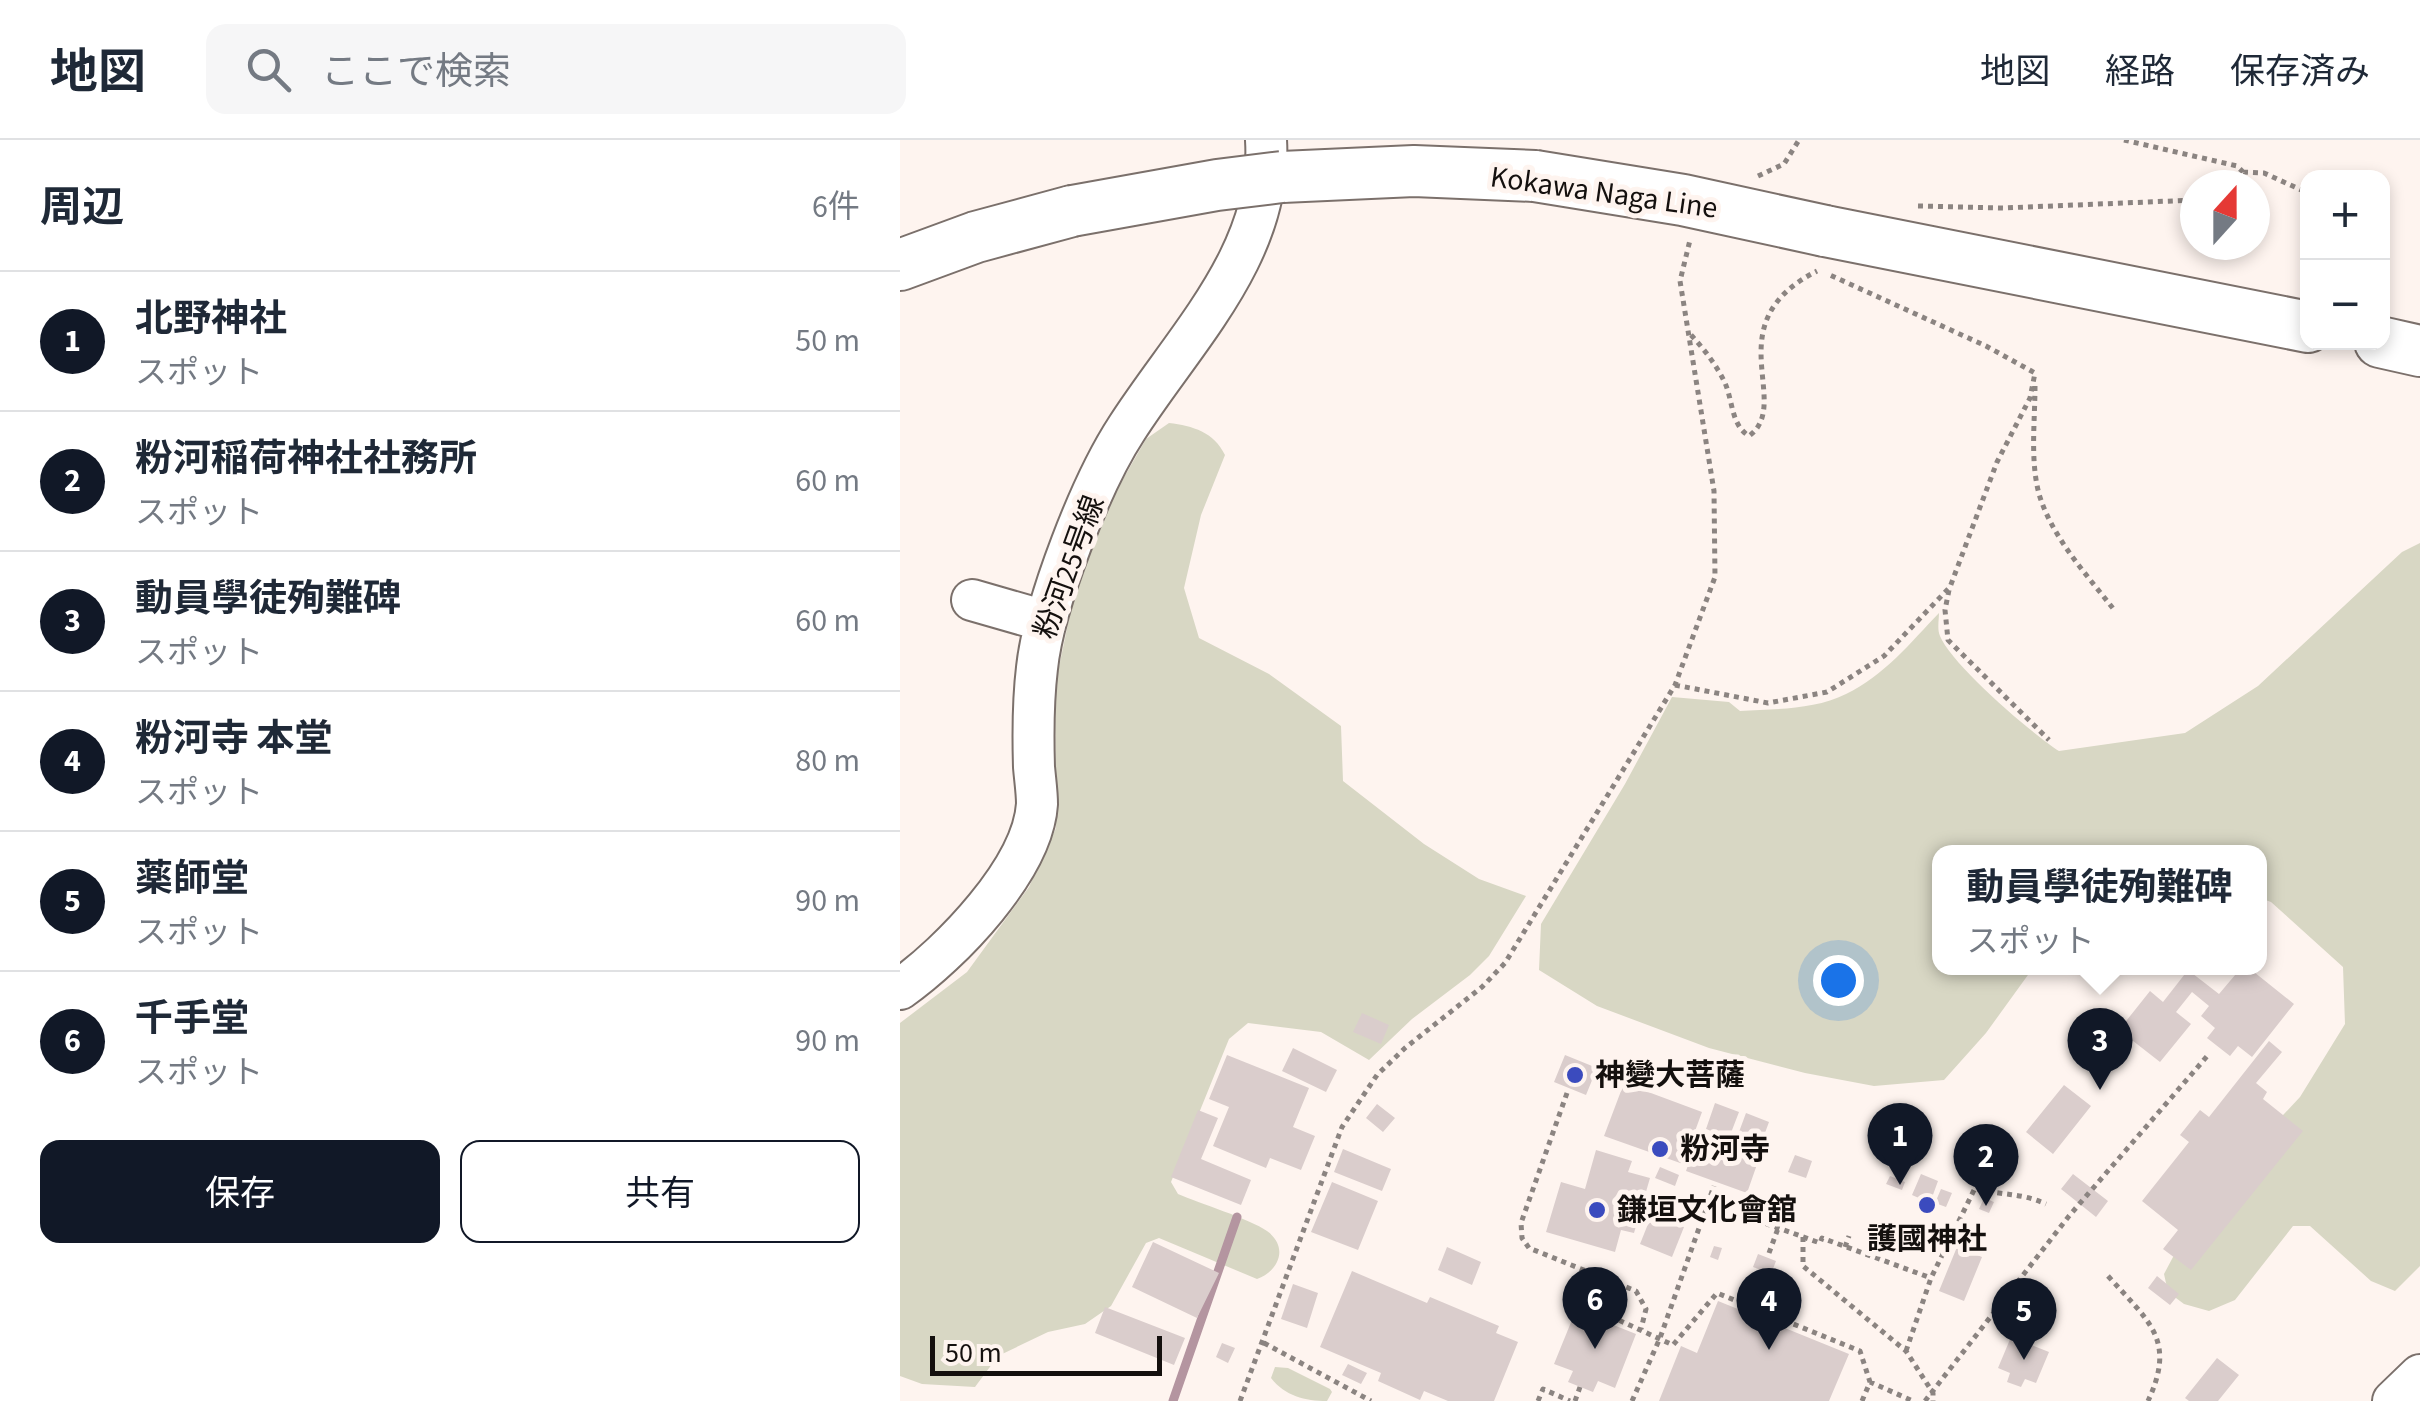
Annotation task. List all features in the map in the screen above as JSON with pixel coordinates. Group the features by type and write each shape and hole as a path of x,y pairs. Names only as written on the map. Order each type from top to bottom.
{"main road":[{"name":"Kokawa Naga Line","path":"900,265 976,237 1274,158 1414,171 1536,176 1683,200 1822,250 2300,326"},
{"path":"2390,344 2420,351"}],"street":[{"name":"粉河25号線","path":"900,989 924,972 984,910 1014,867 1034,823 1037,803 1033,720 1045,621 1086,510 1126,430 1228,280 1258,215 1267,157 1274,158"},
{"path":"972,600 1045,621"},
{"path":"2393,1401 2420,1375"}],"path":[{"path":"1750,179 1784,164 1799,140"},
{"path":"2124,140 2224,161 2239,170"},
{"path":"2270,176 2300,189"},
{"path":"1908,206 2003,208 2180,201"},
{"path":"1240,1401 1342,1128 1377,1075 1505,963 1675,686 1714,577 1714,492 1680,281 1691,237"},
{"path":"1688,332 1726,384 1734,414 1749,436 1762,421 1759,339 1767,316 1822,250 2036,373"},
{"path":"2036,373 2030,398 1997,462 1944,610 1948,640 2049,740"},
{"path":"2036,373 2034,468 2040,497 2060,538 2115,612"},
{"path":"1675,686 1768,702 1827,692 1884,656 1950,587"},
{"path":"1804,1237 1803,1266 1906,1351 1931,1399 2070,1216 2210,1054"},
{"path":"1567,1093 1521,1223 1522,1238 1530,1248 1636,1291 1646,1309 1641,1329"},
{"path":"1632,1401 1660,1338 1714,1186"},
{"path":"1906,1351 1932,1278 1974,1188 1992,1194 2018,1193 2046,1204"},
{"path":"1709,1202 1820,1243 1822,1238 1932,1278"},
{"path":"1769,1253 1784,1212"},
{"path":"1845,1246 1849,1236"},
{"path":"2108,1276 2151,1326 2160,1344 2160,1375 2148,1401"},
{"path":"1602,1312 1674,1345 1717,1293 1860,1350 1870,1382 1862,1401"},
{"path":"1263,1342 1371,1401"},
{"path":"1870,1382 1913,1401"},
{"path":"1538,1401 1544,1389 1572,1401 1580,1387"}],"green space":[{"path":"1169,423 1202,432 1225,455 1201,515 1184,588 1199,638 1269,674 1341,726 1343,781 1424,844 1479,879 1526,896 1489,956 1369,1060 1321,1032 1248,1023 1229,1039 1171,1182 1178,1194 1237,1216 1274,1237 1278,1258 1265,1275 1257,1279 1159,1238 1146,1243 1111,1306 1085,1324 1048,1332 998,1356 975,1387 922,1384 900,1376 900,1023 967,972 1029,887 1056,828 1055,686 1074,595 1107,507 1146,439"},
{"path":"2420,543 2420,1266 2395,1291 2371,1281 2310,1226 2293,1226 2235,1300 2209,1311 2184,1304 2168,1292 2164,1274 2181,1242 2236,1165 2300,1097 2345,1024 2343,967 2267,901 2267,845 1932,845 1932,975 2028,975 1986,1033 1944,1080 1874,1086 1709,1048 1597,1006 1539,970 1541,924 1672,697 1729,702 1740,711 1794,708 1834,699 1860,687 1885,668 1939,613 1940,636 1959,663 2012,715 2059,751 2185,733 2258,686 2402,552"},
{"path":"1275,1367 1288,1368 1332,1392 1327,1401 1296,1396 1271,1378"}],"building":[{"path":"2184,975 2194,975 2219,994 2235,975 2258,975 2294,1004 2252,1057 2238,1046 2230,1056 2207,1038 2215,1028 2201,1016 2209,1006 2192,992 2176,1012 2191,1024 2160,1062 2119,1030 2150,991 2163,1002"},
{"path":"1362,1013 1389,1025 1381,1044 1353,1032"},
{"path":"2269,1041 2282,1052 2256,1083 2267,1092 2263,1099 2303,1131 2191,1270 2163,1249 2178,1230 2142,1201 2189,1142 2180,1135 2200,1110 2209,1117"},
{"path":"1293,1048 1337,1070 1326,1092 1282,1071"},
{"path":"1227,1055 1309,1088 1293,1127 1315,1136 1301,1170 1270,1158 1266,1168 1213,1146 1229,1107 1209,1099"},
{"name":"神變大菩薩","path":"1565,1055 1597,1068 1586,1095 1554,1082"},
{"path":"1624,1083 1702,1112 1683,1164 1604,1136"},
{"path":"2064,1085 2091,1106 2053,1154 2026,1132"},
{"path":"1715,1103 1739,1112 1729,1138 1706,1129"},
{"path":"1377,1104 1395,1118 1383,1132 1366,1118"},
{"path":"1198,1110 1218,1118 1201,1159 1251,1180 1241,1205 1171,1177"},
{"path":"1746,1113 1769,1122 1759,1149 1736,1140"},
{"path":"1700,1131 1761,1153 1747,1193 1686,1171"},
{"path":"1343,1149 1391,1169 1382,1191 1334,1172"},
{"name":"鎌垣文化會舘","path":"1596,1150 1632,1161 1628,1172 1650,1178 1634,1233 1621,1230 1615,1252 1546,1232 1561,1182 1585,1189"},
{"path":"1795,1155 1812,1161 1806,1178 1788,1172"},
{"path":"1977,1166 1987,1170 1983,1181 1972,1177"},
{"path":"1660,1167 1679,1175 1675,1186 1655,1178"},
{"path":"1921,1174 1938,1181 1930,1203 1912,1195"},
{"path":"2073,1174 2108,1201 2096,1217 2061,1189"},
{"path":"1890,1176 1905,1182 1902,1190 1886,1184"},
{"path":"1332,1182 1378,1201 1358,1250 1311,1232"},
{"path":"1941,1189 1952,1193 1946,1207 1935,1203"},
{"path":"1984,1198 1994,1202 1989,1213 1979,1209"},
{"path":"1652,1214 1684,1227 1672,1257 1640,1244"},
{"path":"1153,1242 1219,1273 1197,1318 1132,1287"},
{"path":"1714,1246 1722,1248 1718,1260 1710,1257"},
{"path":"1447,1247 1481,1262 1472,1285 1438,1270"},
{"path":"1957,1247 1982,1257 1964,1301 1939,1291"},
{"path":"1758,1254 1776,1261 1771,1274 1753,1267"},
{"path":"1352,1271 1427,1303 1430,1297 1499,1326 1496,1333 1518,1342 1494,1401 1448,1401 1424,1391 1420,1400 1378,1381 1381,1373 1320,1347"},
{"path":"2157,1276 2179,1294 2170,1305 2148,1288"},
{"path":"1293,1284 1318,1293 1307,1328 1281,1319"},
{"path":"1592,1287 1609,1294 1601,1312 1584,1305"},
{"path":"1718,1301 1849,1354 1829,1401 1659,1401 1681,1346 1697,1353"},
{"path":"1105,1307 1185,1338 1174,1365 1095,1333"},
{"path":"1576,1310 1636,1334 1615,1388 1598,1381 1593,1392 1568,1382 1573,1371 1554,1364"},
{"path":"2011,1337 2049,1352 2036,1383 2025,1379 2021,1387 2007,1382 2010,1373 1998,1368"},
{"path":"1222,1343 1235,1348 1228,1363 1216,1357"},
{"path":"2217,1358 2239,1375 2218,1401 2189,1401 2185,1398"},
{"path":"1348,1364 1367,1373 1361,1384 1342,1375"}],"waterway":[{"path":"1173,1401 1237,1217"}],"place":[{"name":"神變大菩薩","path":"1575,1075"},
{"name":"動員學徒殉難碑","path":"2100,1090"},
{"name":"粉河寺","path":"1660,1149"},
{"name":"北野神社","path":"1900,1185"},
{"name":"護國神社","path":"1927,1205"},
{"name":"粉河稲荷神社社務所","path":"1986,1206"},
{"name":"鎌垣文化會舘","path":"1597,1210"},
{"name":"千手堂","path":"1595,1349"},
{"name":"粉河寺 本堂","path":"1769,1350"},
{"name":"薬師堂","path":"2024,1360"}]}
